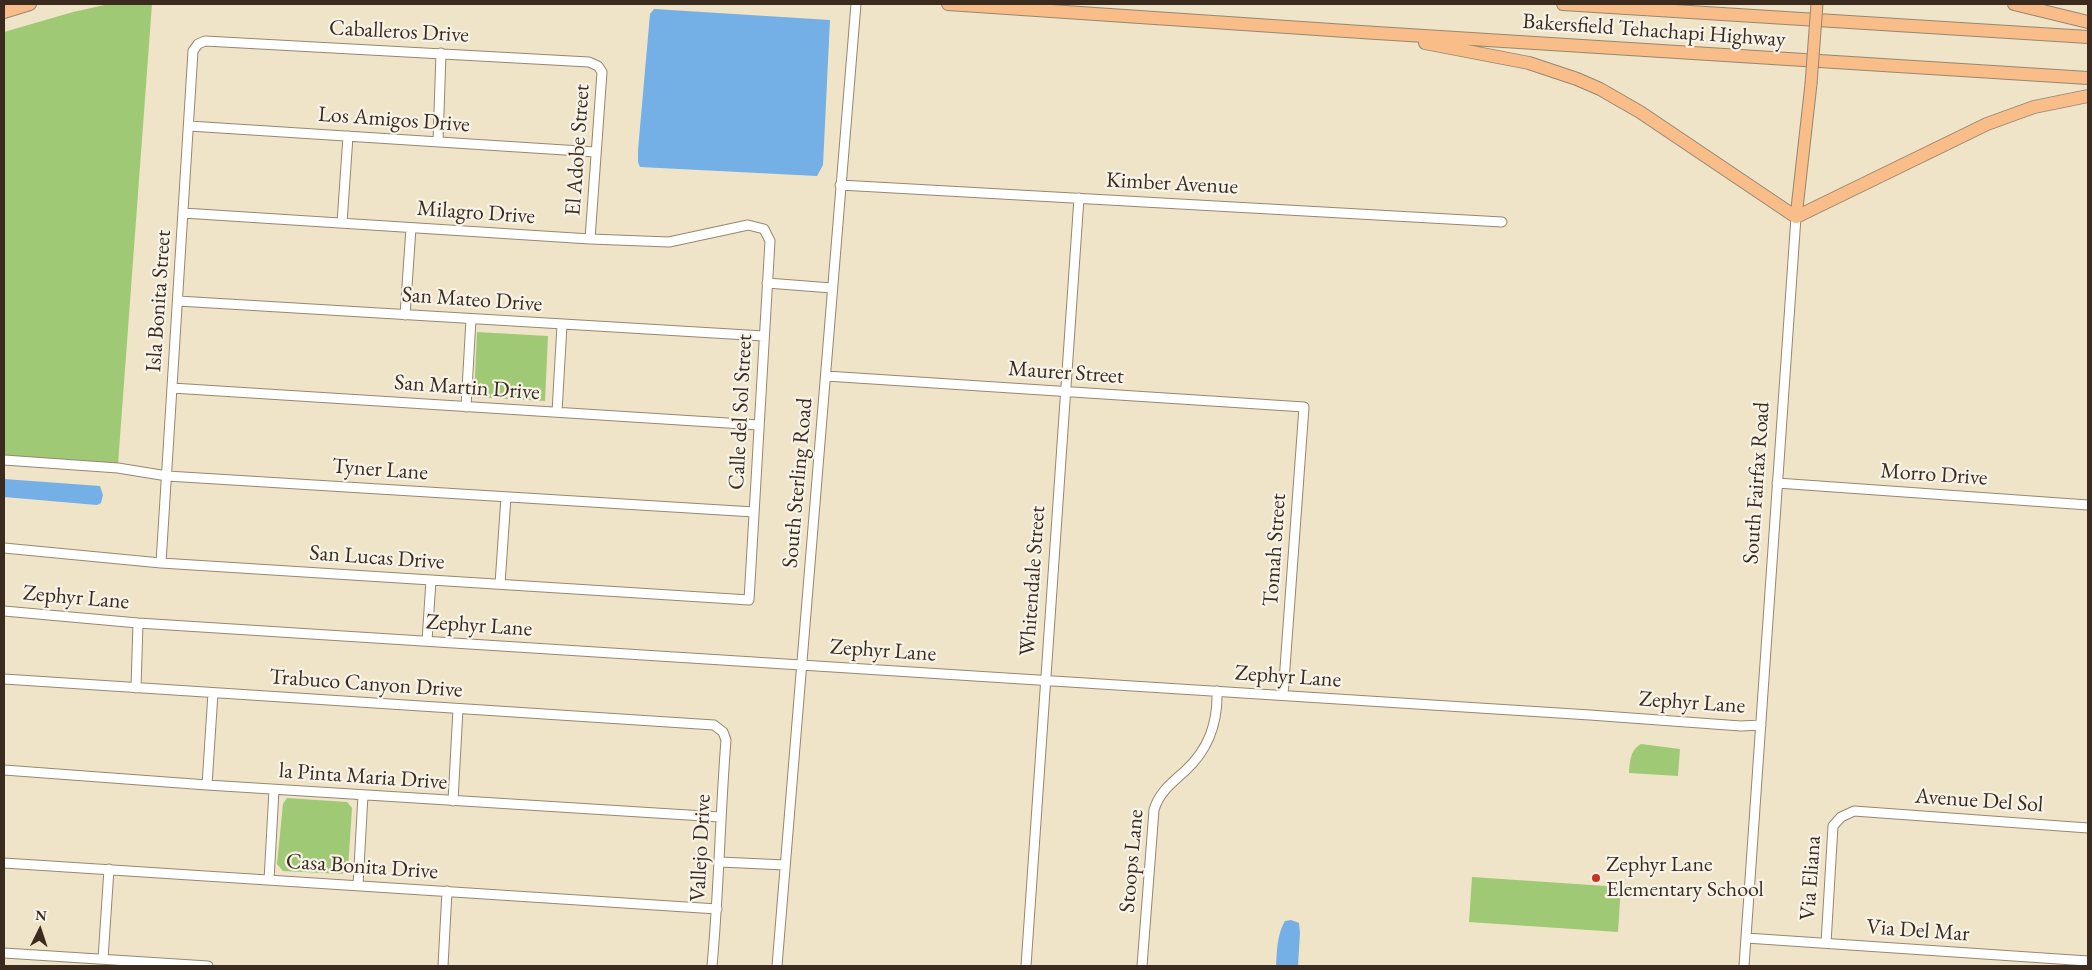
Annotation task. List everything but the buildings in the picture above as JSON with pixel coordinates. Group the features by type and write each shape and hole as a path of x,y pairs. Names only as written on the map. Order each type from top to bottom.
{"highway":[{"path":"4,12 30,4"},
{"name":"Bakersfield Tehachapi Highway","path":"948,4 2088,78"},
{"name":"Bakersfield Tehachapi Highway","path":"1564,4 2088,37"},
{"path":"2014,4 2088,22"},
{"path":"1361,32 1504,57 1577,78 1622,101 1796,217 1995,121 2034,107 2088,96"}],"main road":[{"name":"South Fairfax Road","path":"1796,217 1811,84 1817,4"}],"street":[{"name":"South Sterling Road","path":"777,966 856,4"},
{"name":"Caballeros Drive","path":"198,44 204,41 441,53 589,62 598,66"},
{"name":"Isla Bonita Street","path":"161,563 193,51 198,44"},
{"path":"438,142 441,53"},
{"name":"El Adobe Street","path":"590,239 602,72 598,66"},
{"name":"Los Amigos Drive","path":"189,126 596,152"},
{"path":"342,223 348,136"},
{"name":"Kimber Avenue","path":"840,185 1502,222"},
{"name":"Whitendale Street","path":"1026,966 1079,198"},
{"name":"Milagro Drive","path":"183,213 590,239 668,242 748,225 764,229"},
{"name":"South Fairfax Road","path":"1744,966 1796,217"},
{"path":"405,315 411,228"},
{"name":"Calle del Sol Street","path":"748,600 770,241 764,229"},
{"path":"767,283 832,288"},
{"name":"San Mateo Drive","path":"178,301 764,336"},
{"path":"466,407 471,319"},
{"path":"557,412 562,325"},
{"name":"Maurer Street","path":"826,376 1304,406"},
{"name":"San Martin Drive","path":"172,388 760,425"},
{"name":"Tomah Street","path":"1283,695 1304,406"},
{"name":"Tyner Lane","path":"4,460 118,468 167,476 754,512"},
{"name":"Morro Drive","path":"1777,484 2088,505"},
{"path":"500,584 506,497"},
{"name":"San Lucas Drive","path":"4,548 161,563 748,600"},
{"path":"427,641 431,580"},
{"name":"Zephyr Lane","path":"4,611 138,623 1761,726"},
{"path":"136,688 138,623"},
{"name":"Trabuco Canyon Drive","path":"4,679 714,725 723,732"},
{"name":"Stoops Lane","path":"1142,966 1154,810 1161,794 1194,763 1209,741 1216,716 1217,691"},
{"path":"208,786 213,693"},
{"path":"453,801 458,709"},
{"name":"Vallejo Drive","path":"712,966 720,862 720,817 726,740 723,732"},
{"name":"la Pinta Maria Drive","path":"4,770 208,786 720,817"},
{"path":"269,880 274,790"},
{"path":"358,886 363,795"},
{"name":"Via Eliana","path":"1826,943 1833,826 1841,817 1854,810 1868,812"},
{"name":"Avenue Del Sol","path":"1868,812 2088,828"},
{"path":"720,862 785,865"},
{"name":"Casa Bonita Drive","path":"4,863 717,909"},
{"path":"103,959 110,869"},
{"path":"443,966 447,891"},
{"name":"Via Del Mar","path":"1746,938 2088,961"},
{"path":"4,953 208,966"}],"green space":[{"path":"109,4 152,4 118,464 4,458 4,32 73,12"},
{"path":"477,332 548,336 545,401 474,397"},
{"path":"1641,744 1680,749 1678,776 1629,773 1633,753"},
{"path":"287,798 347,802 352,808 348,869 342,874 283,871 277,864 283,804"},
{"path":"1472,877 1621,887 1618,932 1469,922"}],"water":[{"path":"654,9 830,20 823,165 817,176 640,167 638,150 650,14"},
{"path":"4,479 100,486 103,495 101,503 97,505 4,497"},
{"path":"1291,920 1299,923 1298,966 1276,966 1280,931 1285,921"}],"place":[{"name":"Zephyr Lane Elementary School","path":"1596,878"}]}
